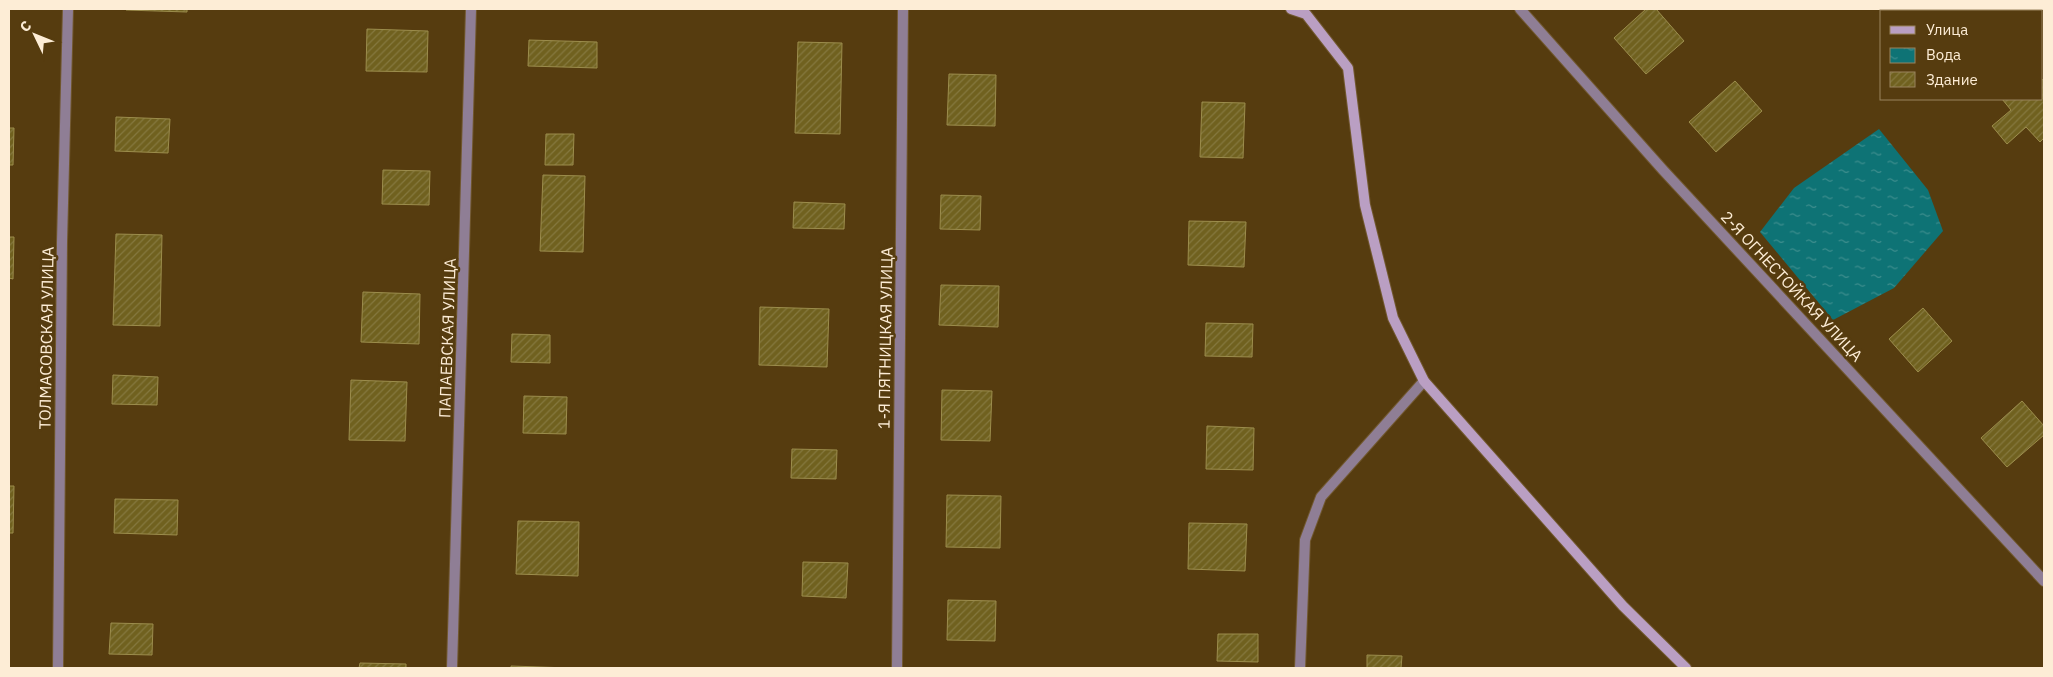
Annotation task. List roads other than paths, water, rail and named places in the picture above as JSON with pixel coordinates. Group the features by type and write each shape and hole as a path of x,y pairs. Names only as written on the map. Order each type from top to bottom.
{"main road":[{"path":"1291,9 1306,14 1348,68 1365,205 1393,318 1424,381 1623,606 1686,668"}],"street":[{"name":"ТОЛМАСОВСКАЯ УЛИЦА","path":"58,668 62,242 68,9"},
{"name":"ПАПАЕВСКАЯ УЛИЦА","path":"452,668 471,9"},
{"name":"1-Я ПЯТНИЦКАЯ УЛИЦА","path":"897,668 903,9"},
{"name":"2-Я ОГНЕСТОЙКАЯ УЛИЦА","path":"1520,9 1663,170 2044,581"},
{"path":"1300,668 1305,540 1321,497 1424,381"}],"water":[{"path":"1879,129 1928,190 1943,231 1894,288 1833,320 1760,232 1794,188"}]}
